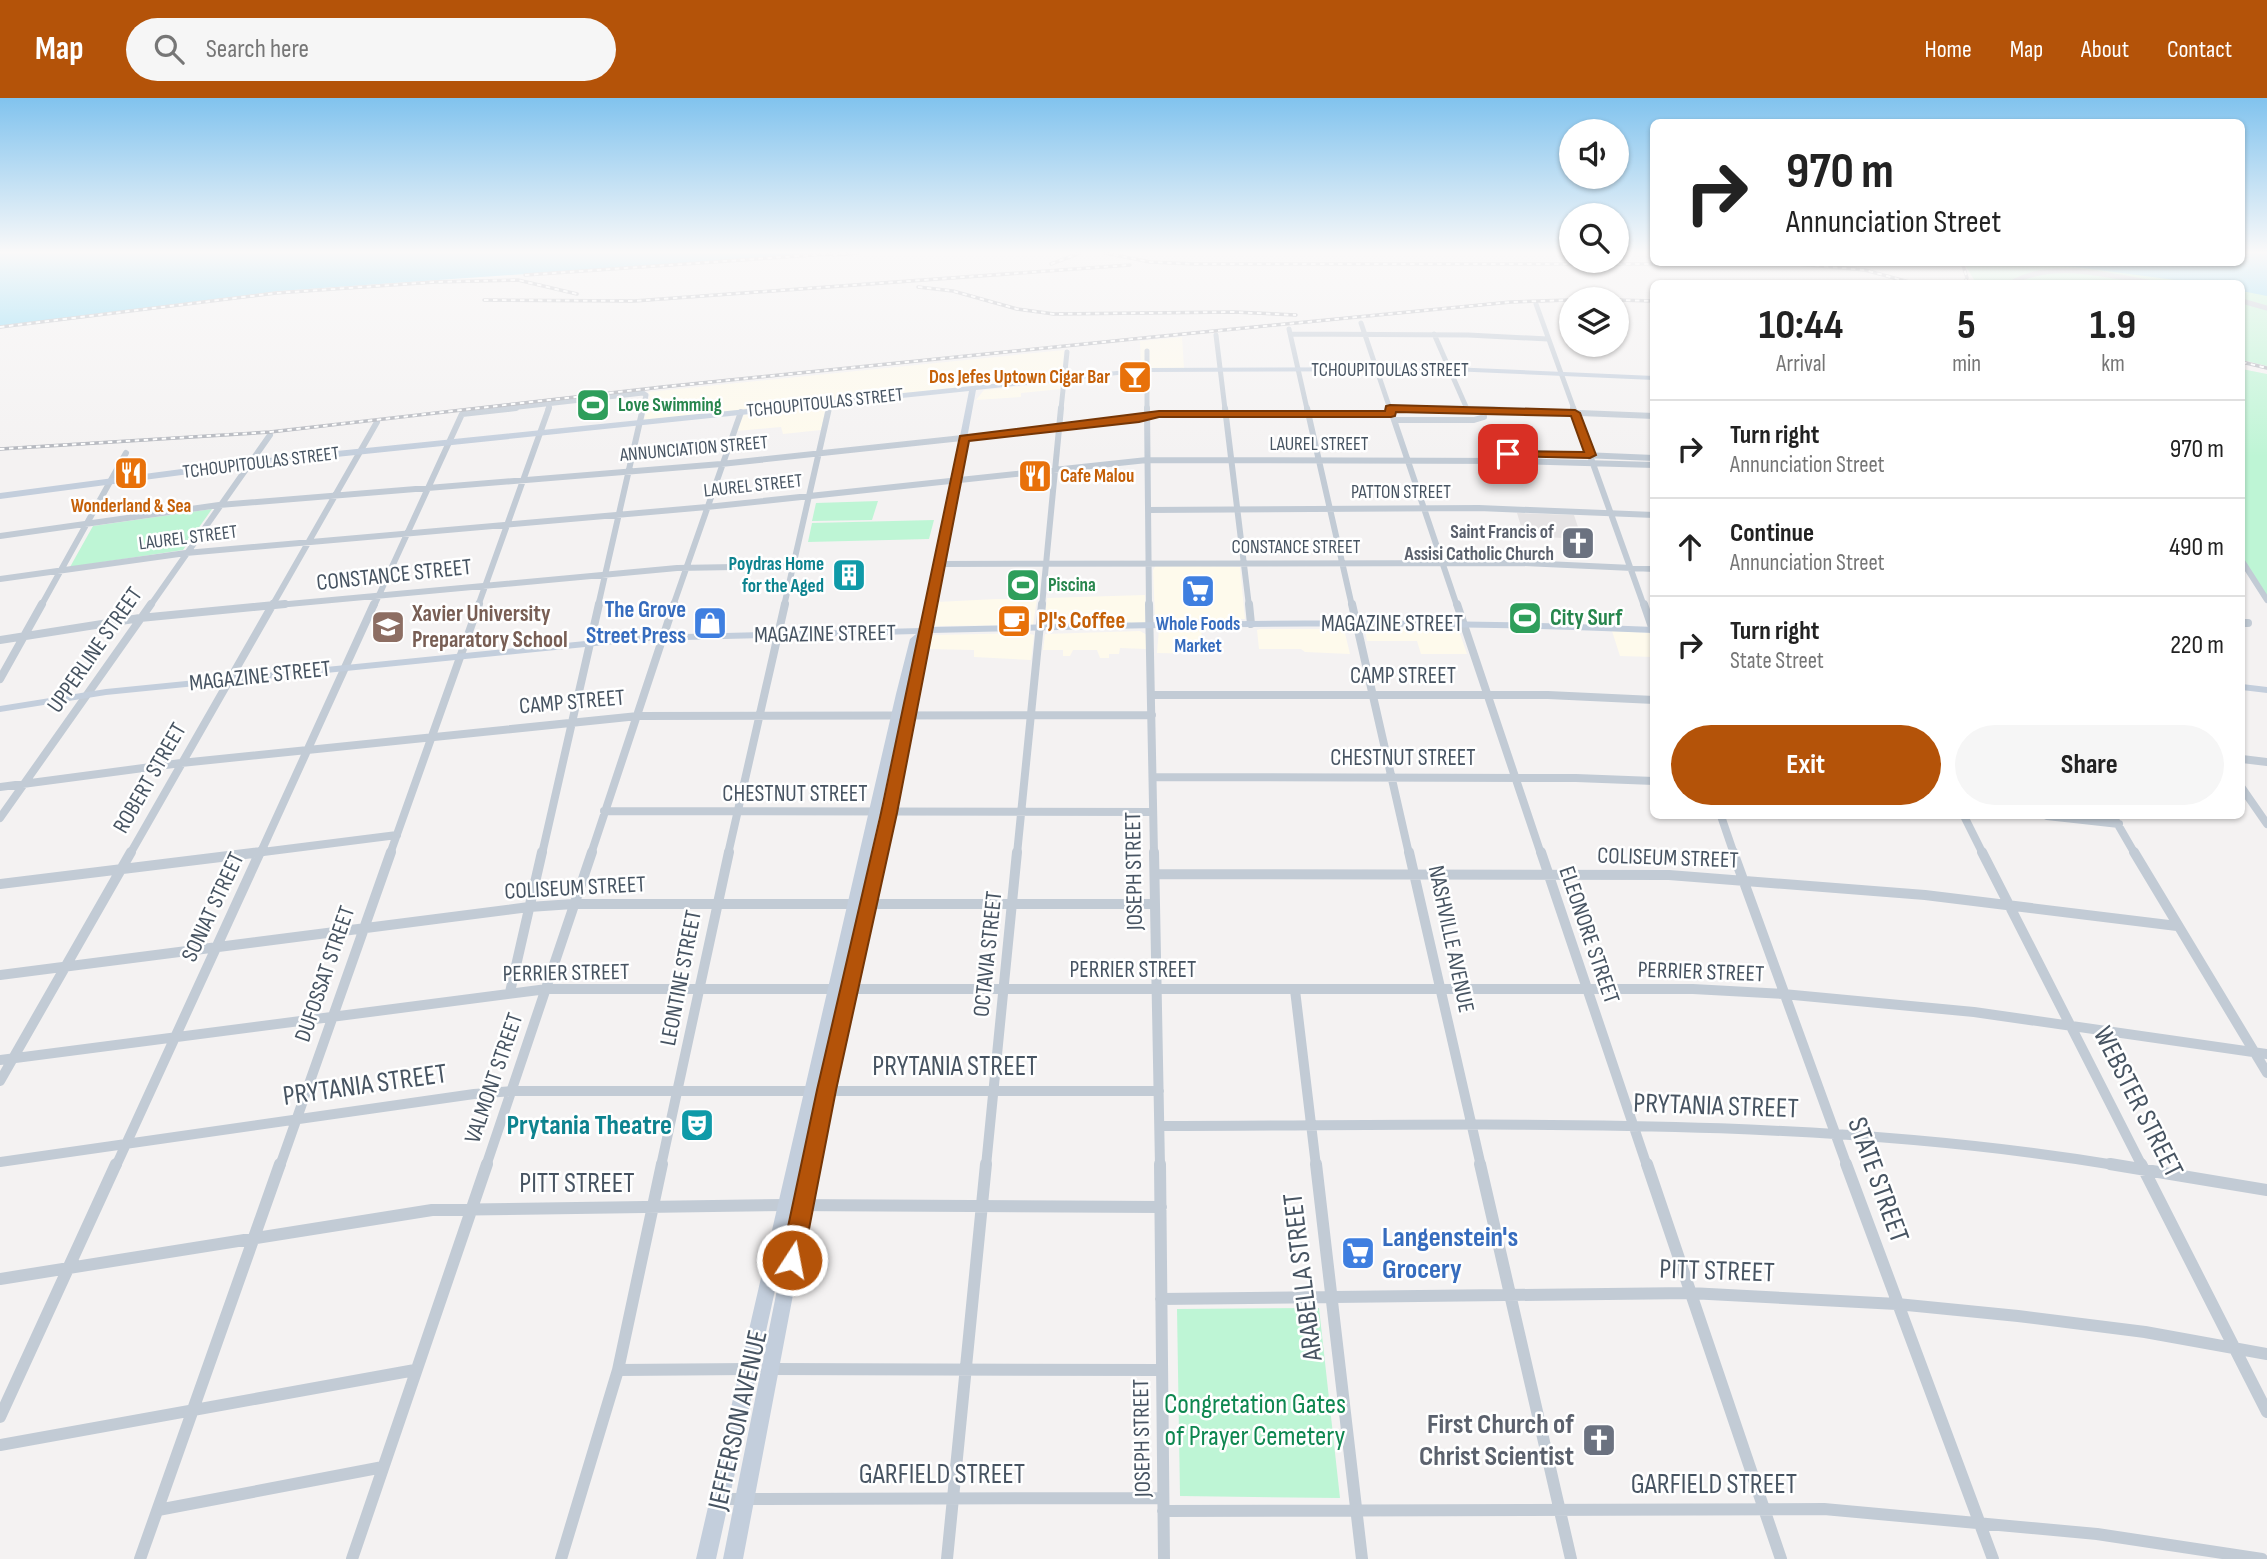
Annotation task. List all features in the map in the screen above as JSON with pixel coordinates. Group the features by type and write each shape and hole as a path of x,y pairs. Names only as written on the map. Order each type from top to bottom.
{"street":[{"path":"1542,321 1650,623"},
{"name":"ELEONORE STREET","path":"1361,323 1780,1559"},
{"name":"NASHVILLE AVENUE","path":"1365,335 1290,331 1571,1559"},
{"path":"1365,335 1434,334 1548,339"},
{"path":"1434,334 1467,409"},
{"path":"1216,335 1251,624"},
{"name":"JOSEPH STREET","path":"1147,351 1164,1559"},
{"name":"OCTAVIA STREET","path":"947,1559 1066,352"},
{"name":"TCHOUPITOULAS STREET","path":"0,496 250,463 1146,370 1451,369 1650,378"},
{"name":"JEFFERSON AVENUE","path":"706,1559 786,1205 819,1090 903,717 926,631 973,388"},
{"path":"510,992 645,394 550,404"},
{"name":"LEONTINE STREET","path":"561,1559 618,1370 717,904 830,403"},
{"name":"SONIAT STREET","path":"0,1417 462,414 550,404"},
{"name":"DUFOSSAT STREET","path":"140,1559 550,404"},
{"name":"ANNUNCIATION STREET","path":"1392,414 1474,420 1484,417 1483,409"},
{"name":"ANNUNCIATION STREET","path":"0,536 219,505 722,464 1159,414 1392,414 1483,409 1650,416"},
{"name":"VALMONT STREET","path":"352,1559 547,989 662,637 741,412"},
{"name":"ROBERT STREET","path":"0,1081 377,422"},
{"name":"UPPERLINE STREET","path":"0,818 270,435"},
{"name":"LAUREL STREET","path":"1511,461 1508,454 1512,452 1650,458"},
{"path":"0,679 126,453"},
{"name":"LAUREL STREET","path":"0,579 186,553 707,507 1147,460 1511,461 1650,466"},
{"name":"PATTON STREET","path":"1148,510 1424,508 1650,515"},
{"name":"CONSTANCE STREET","path":"939,564 1522,563 1650,569"},
{"name":"CONSTANCE STREET","path":"0,640 140,618 485,585 687,567 793,566"},
{"path":"2245,566 2267,600"},
{"name":"MAGAZINE STREET","path":"0,709 88,695 662,637 1251,624 1463,624 1650,631"},
{"path":"2245,687 2267,690"},
{"name":"CAMP STREET","path":"1152,695 1486,695 1650,700"},
{"name":"CAMP STREET","path":"0,787 181,763 638,716 1152,715"},
{"path":"2245,759 2267,762"},
{"name":"CHESTNUT STREET","path":"1153,777 1516,777 1650,781"},
{"path":"2245,792 2267,824"},
{"name":"CHESTNUT STREET","path":"604,811 1153,812"},
{"name":"STATE STREET","path":"1722,819 1783,994 1993,1559"},
{"name":"WEBSTER STREET","path":"1966,819 2267,1412"},
{"path":"2116,820 2267,1073"},
{"path":"0,884 397,835"},
{"name":"COLISEUM STREET","path":"1155,874 1669,875 1925,895 2177,926"},
{"name":"COLISEUM STREET","path":"0,975 530,906 1155,904"},
{"name":"PERRIER STREET","path":"0,1060 547,989 841,991 1587,988 1783,994 2071,1024 2267,1054"},
{"name":"ARABELLA STREET","path":"1294,990 1362,1559"},
{"name":"JEFFERSON AVENUE","path":"733,1559 802,1205 819,1090"},
{"name":"PRYTANIA STREET","path":"0,1162 512,1091 1159,1091"},
{"name":"PRYTANIA STREET","path":"1160,1126 1706,1126 2043,1153 2267,1190"},
{"name":"PITT STREET","path":"0,1279 432,1210 786,1205 1161,1207"},
{"name":"PITT STREET","path":"1161,1299 1689,1293 1897,1304 2145,1332 2267,1354"},
{"path":"0,1445 415,1370"},
{"path":"618,1370 1162,1370"},
{"path":"158,1510 383,1467"},
{"name":"GARFIELD STREET","path":"720,1499 1163,1504 1356,1512 1764,1507 1824,1509 2096,1534 2262,1559"}],"shaded area":[{"path":"1182,337 1184,368 1141,369 1140,341"},
{"path":"1064,350 1062,377 644,420 650,395 648,392"},
{"path":"1061,382 1061,389 1021,393 1021,397 976,400 984,390"},
{"path":"826,406 821,430 783,434 781,427 736,431 744,415"},
{"path":"1517,513 1574,515 1582,539 1524,536"},
{"name":"Whole Foods Market","path":"1156,565 1240,567 1245,619 1155,619 1153,570"},
{"path":"1145,595 1145,623 1044,623 1047,598"},
{"path":"1037,599 1033,625 935,626 937,602"},
{"path":"1458,628 1467,654 1421,654 1417,641 1367,641 1365,630"},
{"path":"1159,629 1201,629 1203,654 1157,653"},
{"path":"1344,629 1350,654 1305,652 1301,649 1259,649 1257,630"},
{"path":"1140,631 1147,635 1146,649 1120,648 1119,654 1109,654 1109,658 1100,658 1097,650 1073,650 1070,656 1063,656 1063,650 1043,650 1045,634"},
{"path":"1612,631 1650,633 1650,657 1620,656"},
{"path":"933,635 1034,635 1031,660 974,657 974,650 927,649"}],"green space":[{"path":"2245,321 2267,321 2267,366 2245,361"},
{"path":"2245,370 2267,374 2267,601 2245,565"},
{"path":"878,501 872,520 812,521 816,503"},
{"path":"212,509 183,550 70,567 93,526"},
{"path":"934,520 929,539 808,542 812,523"},
{"name":"Congretation Gates of Prayer Cemetery","path":"1319,1308 1340,1498 1180,1496 1177,1309"}],"water":[{"path":"0,321 38,321 0,326"}],"railway":[{"path":"0,327 47,321"},
{"path":"0,449 270,432 662,387 1315,321"},
{"path":"2245,363 2267,368"}],"place":[{"name":"Dos Jefes Uptown Cigar Bar","path":"1135,377"},
{"name":"Love Swimming","path":"593,405"},
{"name":"Wonderland & Sea","path":"131,473"},
{"name":"Cafe Malou","path":"1035,476"},
{"name":"Saint Francis of Assisi Catholic Church","path":"1578,543"},
{"name":"Poydras Home for the Aged","path":"849,575"},
{"name":"Piscina","path":"1023,585"},
{"name":"Whole Foods Market","path":"1198,591"},
{"name":"City Surf","path":"1525,618"},
{"name":"PJ's Coffee","path":"1014,621"},
{"name":"The Grove Street Press","path":"710,623"},
{"name":"Xavier University Preparatory School","path":"388,627"},
{"name":"Prytania Theatre","path":"697,1125"},
{"name":"Langenstein's Grocery","path":"1358,1253"},
{"name":"First Church of Christ Scientist","path":"1599,1440"}],"route":[{"path":"792,1260 826,1090 889,813 964,438 1139,419 1159,414 1391,414 1390,408 1467,409 1575,413 1590,455 1508,454"}]}
